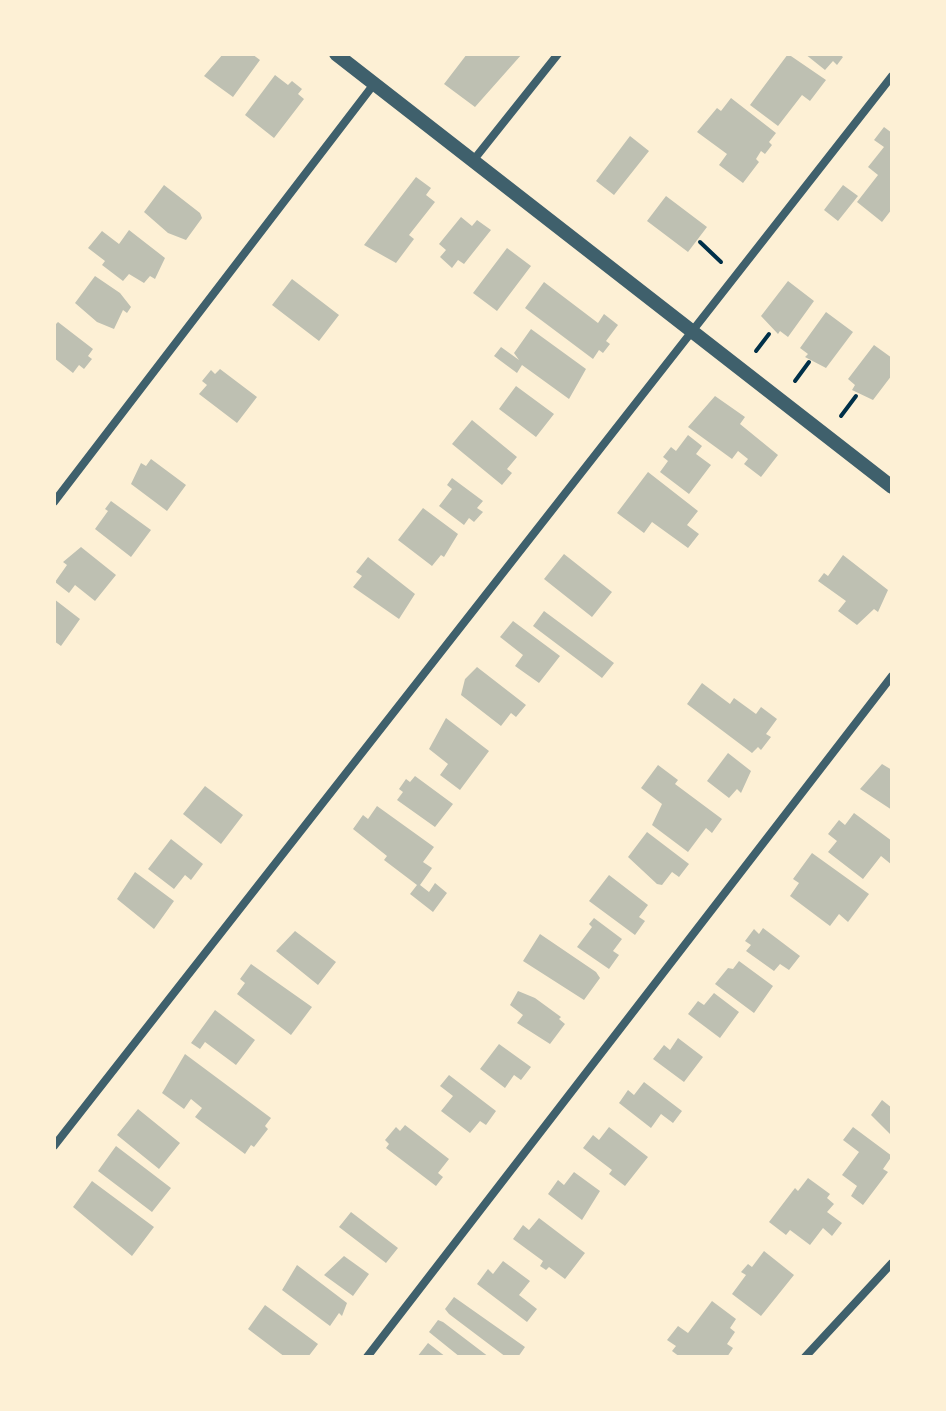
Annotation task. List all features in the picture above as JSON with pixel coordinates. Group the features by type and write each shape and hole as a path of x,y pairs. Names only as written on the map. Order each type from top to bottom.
{"street":[{"path":"336,54 892,487"},
{"path":"472,162 558,54"},
{"path":"54,1146 892,76"},
{"path":"54,502 374,84"},
{"path":"367,1357 892,676"},
{"path":"805,1357 892,1263"}],"path":[{"path":"700,242 721,262"},
{"path":"756,351 769,334"},
{"path":"795,381 809,362"},
{"path":"841,416 856,396"}],"building":[{"path":"223,54 252,54 260,60 233,97 204,76"},
{"path":"467,54 522,54 475,107 444,84"},
{"path":"788,54 826,80 810,101 802,95 778,126 750,105"},
{"path":"805,54 839,54 843,57 837,65 833,61 825,70"},
{"path":"275,75 288,85 292,81 302,89 298,94 304,99 274,138 245,115"},
{"path":"731,98 776,133 769,142 772,145 765,154 761,151 756,159 759,162 743,183 719,165 727,154 697,132 717,108 721,111"},
{"path":"884,127 892,133 892,209 882,222 857,202 878,175 868,167 884,147 874,140"},
{"path":"630,136 649,151 614,195 596,181"},
{"path":"416,177 431,188 426,195 435,202 409,235 414,239 396,263 364,245"},
{"path":"164,185 200,213 202,218 186,240 168,233 144,212"},
{"path":"843,185 858,196 838,221 824,210"},
{"path":"666,196 707,227 688,252 647,221"},
{"path":"461,217 472,226 477,220 491,230 464,264 458,260 452,268 440,257 446,250 439,244"},
{"path":"129,230 165,258 155,279 150,276 144,283 129,274 123,281 102,265 105,261 88,248 102,231 119,244"},
{"path":"507,248 531,266 497,311 473,293"},
{"path":"95,276 120,293 131,307 127,313 123,310 114,329 97,322 75,303"},
{"path":"292,279 339,315 319,341 272,305"},
{"path":"788,281 814,301 788,337 780,331 778,334 761,316"},
{"path":"544,282 598,323 604,314 618,325 606,341 610,344 603,353 599,350 593,359 525,308"},
{"path":"826,312 853,332 826,368 805,357 808,354 800,348"},
{"path":"58,322 93,349 88,356 92,359 84,369 79,365 73,373 54,358 54,326"},
{"path":"531,329 586,369 569,399 522,365 517,373 494,356 501,347 519,360 514,353"},
{"path":"874,345 892,358 892,375 873,400 852,390 855,385 848,379"},
{"path":"220,369 257,397 237,423 199,394 207,385 202,381 211,370 215,374"},
{"path":"516,386 554,414 536,437 499,409"},
{"path":"715,396 745,417 740,424 778,455 761,477 744,464 748,459 738,451 732,459 688,427"},
{"path":"472,420 517,457 507,469 512,473 502,485 452,444"},
{"path":"688,435 702,446 696,454 711,465 689,494 660,472 668,461 663,457 671,447 676,451"},
{"path":"151,459 186,485 167,511 131,484 141,463 146,466"},
{"path":"648,472 698,511 687,525 699,534 688,548 652,522 644,533 617,513"},
{"path":"452,478 483,501 477,508 483,512 474,522 469,518 464,525 439,506 452,489 447,485"},
{"path":"111,501 151,530 131,557 95,529"},
{"path":"423,508 458,534 444,557 441,555 432,566 398,540"},
{"path":"81,547 116,575 95,601 75,585 69,593 55,582 67,565 63,562"},
{"path":"564,554 612,592 592,617 544,579"},
{"path":"843,555 888,590 878,612 874,609 857,625 838,611 846,601 818,581 824,573 828,576"},
{"path":"368,557 415,594 399,619 353,587 362,576 356,572"},
{"path":"54,599 80,619 61,646 54,641"},
{"path":"544,611 614,663 602,678 533,626"},
{"path":"513,621 560,656 539,683 515,666 523,655 500,637"},
{"path":"477,667 526,705 516,717 511,713 501,726 461,695 465,679"},
{"path":"702,683 730,704 734,698 756,714 761,707 777,719 766,734 771,737 761,750 758,747 752,753 687,704"},
{"path":"446,718 489,751 460,790 440,775 448,764 429,749"},
{"path":"728,753 751,771 741,793 737,789 729,798 707,781"},
{"path":"882,764 892,770 892,810 860,789"},
{"path":"658,765 678,780 675,784 722,819 712,833 706,828 688,852 652,825 662,804 641,788"},
{"path":"415,776 453,804 435,827 397,800 403,792 399,789 406,779 410,782"},
{"path":"205,786 243,815 221,844 183,814"},
{"path":"377,806 434,847 423,862 432,868 420,885 429,892 435,883 447,893 433,912 410,894 417,885 384,860 387,856 353,829 363,815 368,819"},
{"path":"854,813 892,841 892,865 881,856 863,879 828,852 837,841 828,834 839,820 845,825"},
{"path":"647,832 689,864 679,877 672,872 662,885 657,884 628,857"},
{"path":"171,839 203,864 191,880 185,875 174,889 148,869"},
{"path":"812,853 869,894 848,922 839,914 830,926 790,896 799,883 793,879"},
{"path":"135,872 174,901 154,929 117,899"},
{"path":"609,875 648,905 639,917 645,921 635,935 589,901"},
{"path":"594,918 622,939 613,951 619,955 609,969 577,947 592,927 589,924"},
{"path":"763,928 800,956 789,970 780,964 774,971 746,951 751,945 745,941 754,929 759,934"},
{"path":"295,931 336,962 318,985 276,951"},
{"path":"540,934 596,972 600,978 584,1000 523,961"},
{"path":"739,961 773,986 754,1013 715,984 728,968 733,969"},
{"path":"251,964 312,1007 291,1035 237,994 245,983 240,979"},
{"path":"518,991 535,998 561,1017 559,1019 565,1024 550,1044 517,1023 523,1015 510,1005"},
{"path":"714,993 739,1012 720,1038 688,1014 698,1001 704,1005"},
{"path":"215,1010 255,1040 236,1065 205,1042 200,1049 191,1043"},
{"path":"678,1038 703,1057 684,1082 653,1059 664,1045 670,1050"},
{"path":"499,1044 531,1067 521,1080 514,1075 505,1088 480,1069"},
{"path":"185,1054 271,1118 265,1126 268,1129 245,1154 195,1117 202,1108 191,1099 184,1109 162,1093"},
{"path":"449,1075 496,1111 486,1125 480,1121 470,1133 441,1111 453,1096 440,1086"},
{"path":"644,1082 682,1111 673,1123 661,1114 651,1128 619,1103 628,1090 634,1095"},
{"path":"882,1100 892,1108 892,1136 871,1115"},
{"path":"138,1109 180,1143 159,1169 117,1135"},
{"path":"405,1125 449,1159 438,1173 443,1177 436,1186 386,1148 389,1144 385,1140 396,1127 400,1131"},
{"path":"609,1127 648,1157 625,1186 609,1174 612,1170 583,1148 593,1135 599,1140"},
{"path":"853,1127 892,1156 883,1169 888,1172 863,1205 851,1196 857,1186 842,1175 859,1152 843,1140"},
{"path":"116,1146 171,1188 152,1212 98,1171"},
{"path":"574,1172 600,1191 582,1220 548,1194 558,1180 564,1185"},
{"path":"808,1178 830,1194 827,1198 834,1204 827,1212 842,1223 832,1236 823,1228 810,1245 790,1230 786,1235 769,1222 795,1188 798,1191"},
{"path":"92,1181 154,1227 132,1256 73,1207"},
{"path":"351,1212 398,1248 386,1263 339,1227"},
{"path":"539,1218 585,1253 565,1279 549,1267 546,1270 540,1266 543,1261 513,1239 523,1225 529,1230"},
{"path":"764,1251 794,1275 761,1316 732,1294 746,1275 741,1272 748,1264 752,1267"},
{"path":"344,1256 369,1274 353,1296 324,1275"},
{"path":"503,1261 530,1281 519,1295 537,1309 527,1322 477,1284 488,1269 493,1274"},
{"path":"297,1265 347,1303 342,1316 339,1313 330,1326 282,1290"},
{"path":"454,1297 525,1347 518,1357 506,1357 449,1314 445,1309"},
{"path":"712,1301 736,1319 730,1328 735,1332 727,1344 733,1348 727,1357 680,1357 672,1351 676,1346 667,1340 678,1326 688,1333"},
{"path":"265,1305 318,1344 308,1357 285,1357 248,1329"},
{"path":"438,1320 489,1357 460,1357 429,1332"},
{"path":"428,1343 446,1357 417,1357"}]}
